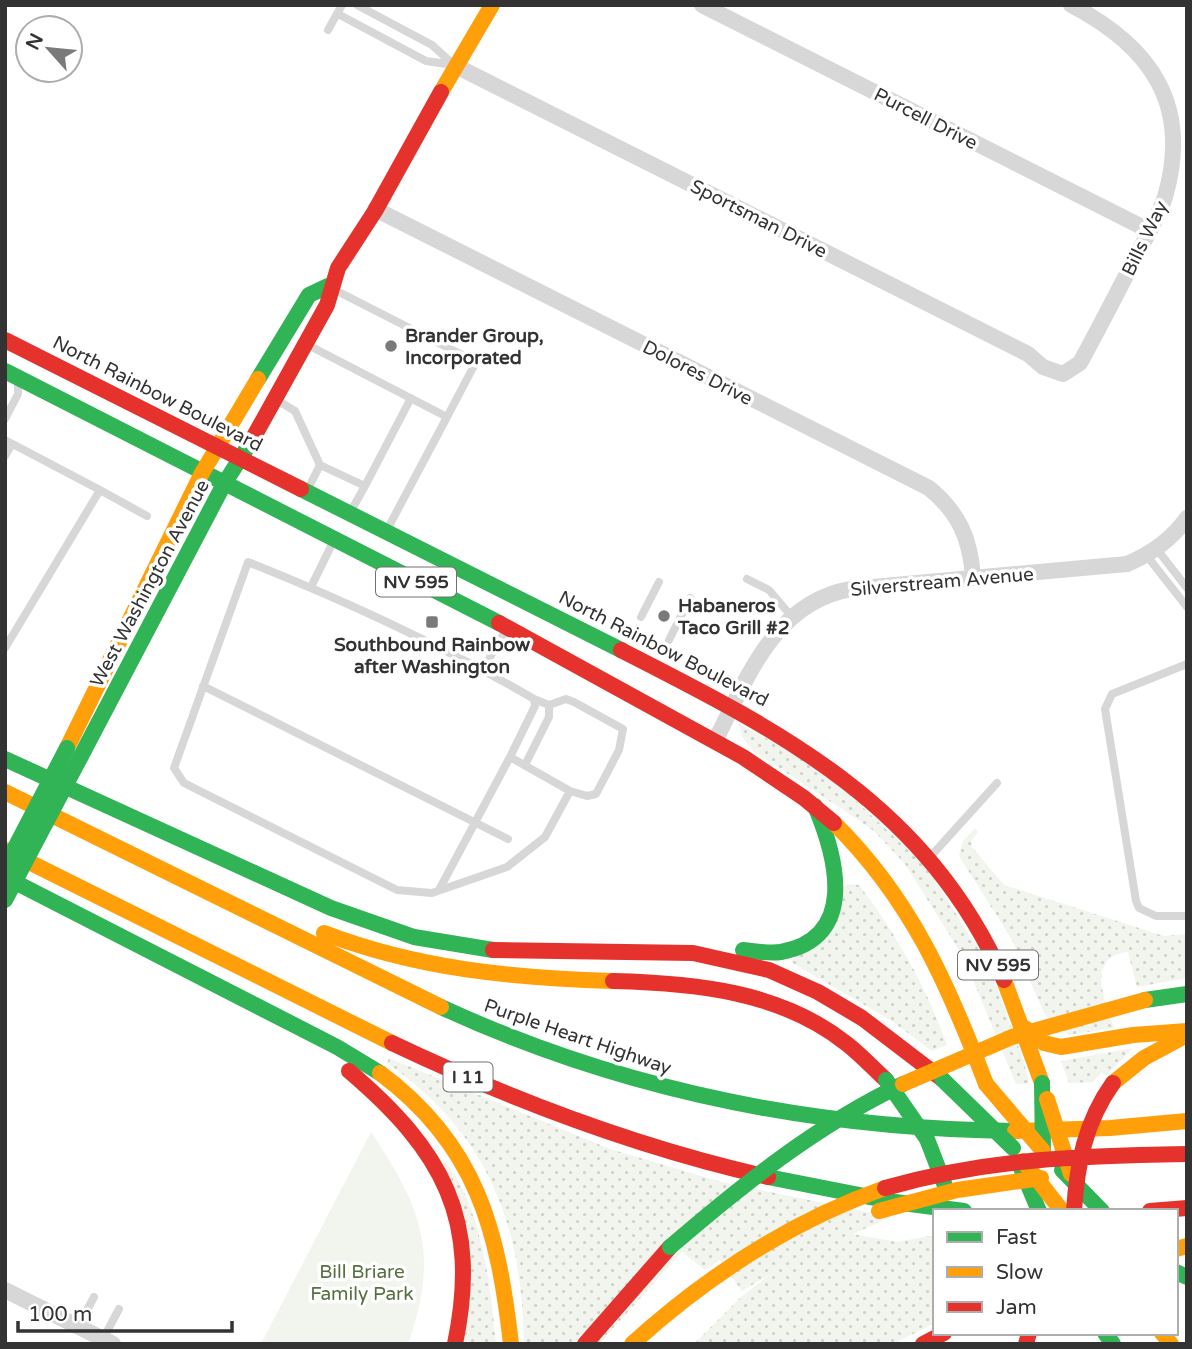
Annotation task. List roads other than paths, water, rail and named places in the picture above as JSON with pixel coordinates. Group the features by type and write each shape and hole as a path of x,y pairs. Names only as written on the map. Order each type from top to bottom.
{"main road":[{"name":"West Washington Avenue","path":"454,65 480,5"},
{"name":"West Washington Avenue","path":"5,867 74,752 224,484 275,399 327,305 328,286 375,209 454,65 492,5"},
{"name":"West Washington Avenue","path":"5,900 74,752 151,572 202,473 309,295 328,286"},
{"name":"North Rainbow Boulevard","path":"5,340 522,598 777,730 833,767 876,801 929,859 983,937 1025,1028 1075,1185 1086,1209"},
{"path":"11,377 202,473"},
{"name":"NV 595","path":"202,473 508,627 767,771 815,806 875,865 921,933 947,982 986,1084 1040,1209"},
{"path":"423,586 456,584 507,608 513,607 522,598"},
{"path":"508,627 519,621 530,622 585,648 601,639"},
{"path":"5,759 379,927 472,949 706,955 782,975 862,1018 942,1079 1013,1148 1061,1209"},
{"name":"Purple Heart Highway","path":"5,792 272,926 502,1035 610,1073 722,1102 823,1119 980,1132 1054,1132 1187,1121"},
{"path":"629,953 699,944 771,954 789,951 810,941 830,919 838,889 828,838 815,806"},
{"name":"I 11","path":"5,849 384,1040 559,1114 652,1146 749,1173 859,1197 949,1209"},
{"path":"5,877 372,1067 413,1099 440,1127 469,1170 495,1230 504,1268 511,1344"},
{"path":"272,926 296,921 392,957 471,973 696,986 736,991 784,1007 831,1032 857,1051 886,1080 911,1112 931,1148 951,1209"},
{"path":"585,1344 670,1247 766,1165 819,1129 885,1091 966,1053 1026,1031 1145,1000 1187,994"},
{"path":"232,996 324,1053 358,1079 399,1115 428,1152 450,1192 464,1248 465,1293 455,1344"},
{"path":"1025,1028 1044,1043 1062,1047 1133,1035 1187,1033"},
{"path":"1074,1209 1075,1185 1085,1131 1098,1104 1113,1083 1144,1058 1187,1033"},
{"path":"1041,1209 1042,1083"},
{"path":"986,1084 1043,1151 1100,1209"},
{"path":"632,1344 692,1291 745,1254 803,1222 875,1192 940,1173 997,1163 1187,1154"},
{"path":"863,1217 905,1203 974,1186 1029,1179 1092,1176"},
{"path":"690,1317 749,1274"},
{"path":"923,1344 940,1335"}],"street":[{"name":"Purcell Drive","path":"702,5 1150,230"},
{"name":"Bills Way","path":"1063,374 1080,363 1150,230 1166,196 1176,152 1172,109 1162,86 1139,50 1107,24 1071,5"},
{"name":"Sportsman Drive","path":"454,65 1028,354 1043,367 1063,374"},
{"name":"Dolores Drive","path":"375,209 929,488 948,504 961,522 971,549 972,576"},
{"name":"Silverstream Avenue","path":"715,741 768,642 792,617 824,595 838,591 972,576 1127,564 1151,552 1187,517"},
{"path":"5,1290 108,1341"}],"lane":[{"path":"328,30 342,5"},
{"path":"357,5 432,46 454,65"},
{"path":"338,14 426,61 454,65"},
{"path":"328,286 476,362 386,531"},
{"path":"306,344 447,417"},
{"path":"5,419 8,406 18,394 11,377"},
{"path":"350,513 411,398"},
{"path":"275,399 295,411 320,465 365,486"},
{"path":"5,456 9,442 147,516"},
{"path":"307,492 320,465"},
{"path":"5,648 100,490"},
{"path":"311,587 334,540"},
{"path":"1151,552 1187,588"},
{"path":"1151,552 1187,607"},
{"path":"510,757 570,791 587,796 596,794 619,750 623,729 566,699 549,705 534,699 483,669 311,587 248,562 174,768 184,783 397,891 439,890 507,867 545,837 570,791"},
{"path":"747,579 769,590 792,617"},
{"path":"640,617 659,582"},
{"path":"669,640 690,598"},
{"path":"483,669 508,627"},
{"path":"1187,664 1112,694 1105,709 1136,901 1139,908 1156,916 1187,916"},
{"path":"203,687 508,839"},
{"path":"439,890 510,757 535,706 534,699"},
{"path":"525,765 549,717 549,705"},
{"path":"929,859 997,783"},
{"path":"78,1327 94,1297"},
{"path":"108,1341 119,1309"}],"place":[{"name":"Brander Group, Incorporated","path":"391,346"},
{"name":"Habaneros Taco Grill #2","path":"664,616"},
{"name":"Southbound Rainbow after Washington","path":"432,622"}],"park label":[{"name":"Bill Briare Family Park","path":"362,1282"}]}
